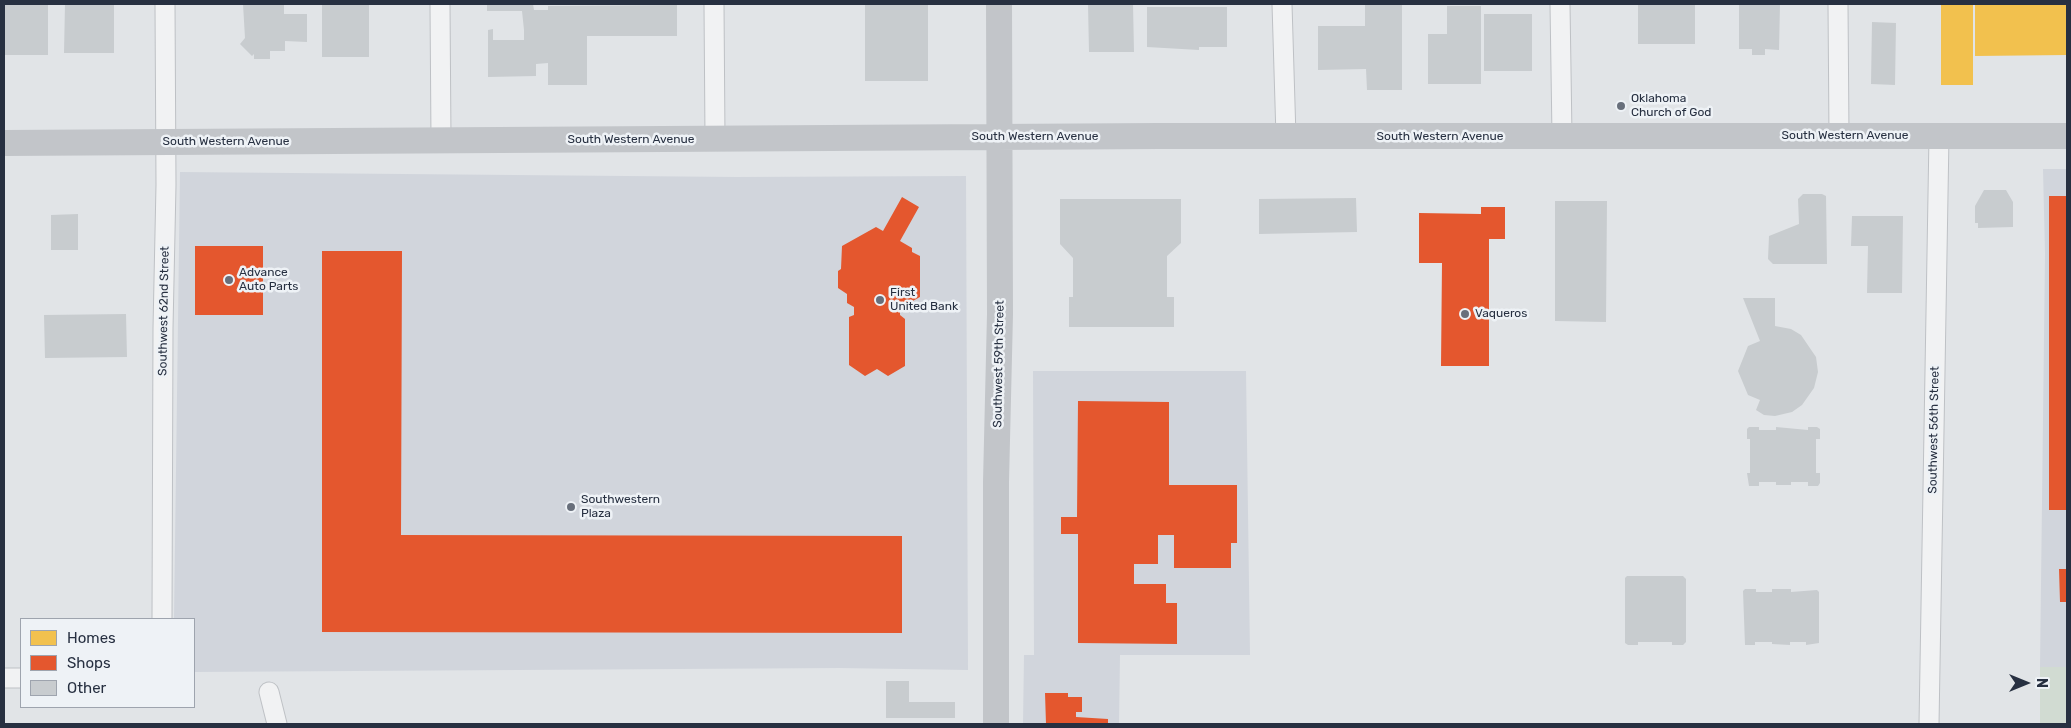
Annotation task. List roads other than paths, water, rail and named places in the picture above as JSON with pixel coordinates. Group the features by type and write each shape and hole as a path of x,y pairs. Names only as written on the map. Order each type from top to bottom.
{"main road":[{"name":"Southwest 59th Street","path":"996,724 1000,137 999,4"},
{"name":"South Western Avenue","path":"4,143 1000,137 2067,136"}],"street":[{"name":"Southwest 62nd Street","path":"162,618 165,4"},
{"path":"440,4 441,141"},
{"path":"714,4 715,139"},
{"path":"1282,4 1286,137"},
{"path":"1560,4 1562,136"},
{"path":"1838,4 1839,136"},
{"name":"Southwest 56th Street","path":"1929,724 1939,136"},
{"path":"4,678 20,678"},
{"path":"269,692 278,724"}],"place":[{"name":"Oklahoma Church of God","path":"1621,106"},
{"name":"Advance Auto Parts","path":"229,280"},
{"name":"First United Bank","path":"880,300"},
{"name":"Vaqueros","path":"1465,314"},
{"name":"Southwestern Plaza","path":"571,507"}]}
